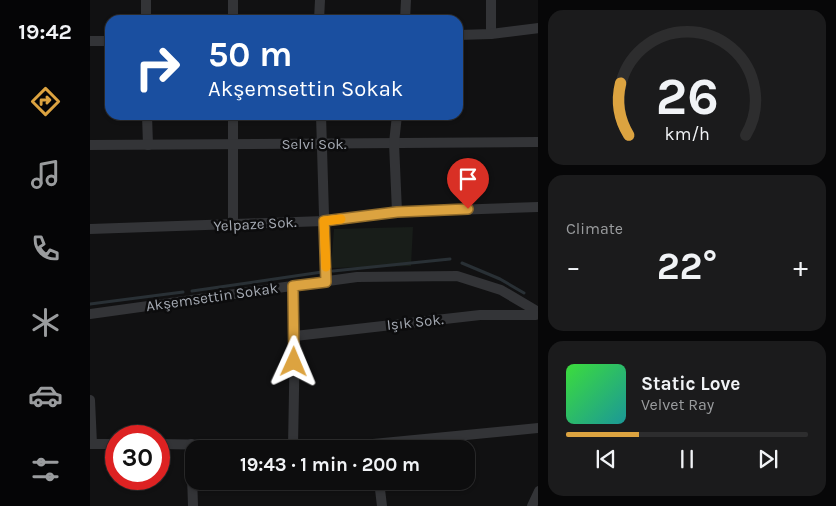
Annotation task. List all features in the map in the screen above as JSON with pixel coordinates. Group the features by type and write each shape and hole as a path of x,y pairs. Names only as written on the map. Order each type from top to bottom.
{"street":[{"path":"146,0 146,15"},
{"path":"232,0 233,15"},
{"path":"319,15 320,0"},
{"path":"405,15 406,0"},
{"path":"491,0 491,34"},
{"path":"463,35 491,34 538,28"},
{"path":"90,41 105,40"},
{"path":"147,120 148,145"},
{"path":"233,120 233,225"},
{"path":"321,120 326,282"},
{"path":"396,120 394,143 397,212"},
{"name":"Selvi Sok.","path":"90,145 538,142"},
{"name":"Yelpaze Sok.","path":"90,229 324,221 397,212 538,207"},
{"name":"Akşemsettin Sokak","path":"90,314 357,277 457,276 501,290 536,313"},
{"path":"293,286 293,440"},
{"name":"Işık Sok.","path":"294,336 480,315 536,313"},
{"path":"90,400 91,444 105,444"},
{"path":"428,440 538,428"},
{"path":"170,444 185,444"},
{"path":"192,490 193,506"},
{"path":"379,490 382,506"},
{"path":"532,506 538,491"}],"shaded area":[{"path":"413,227 411,266 331,268 334,229"}],"waterway":[{"path":"333,271 450,259"},
{"path":"462,263 500,279 524,293"},
{"path":"192,291 322,272"},
{"path":"90,304 183,292"}],"slow traffic":[{"path":"326,267 324,221 341,219"}],"route":[{"path":"294,362 293,286 326,282 324,221 397,212 468,209"}]}
